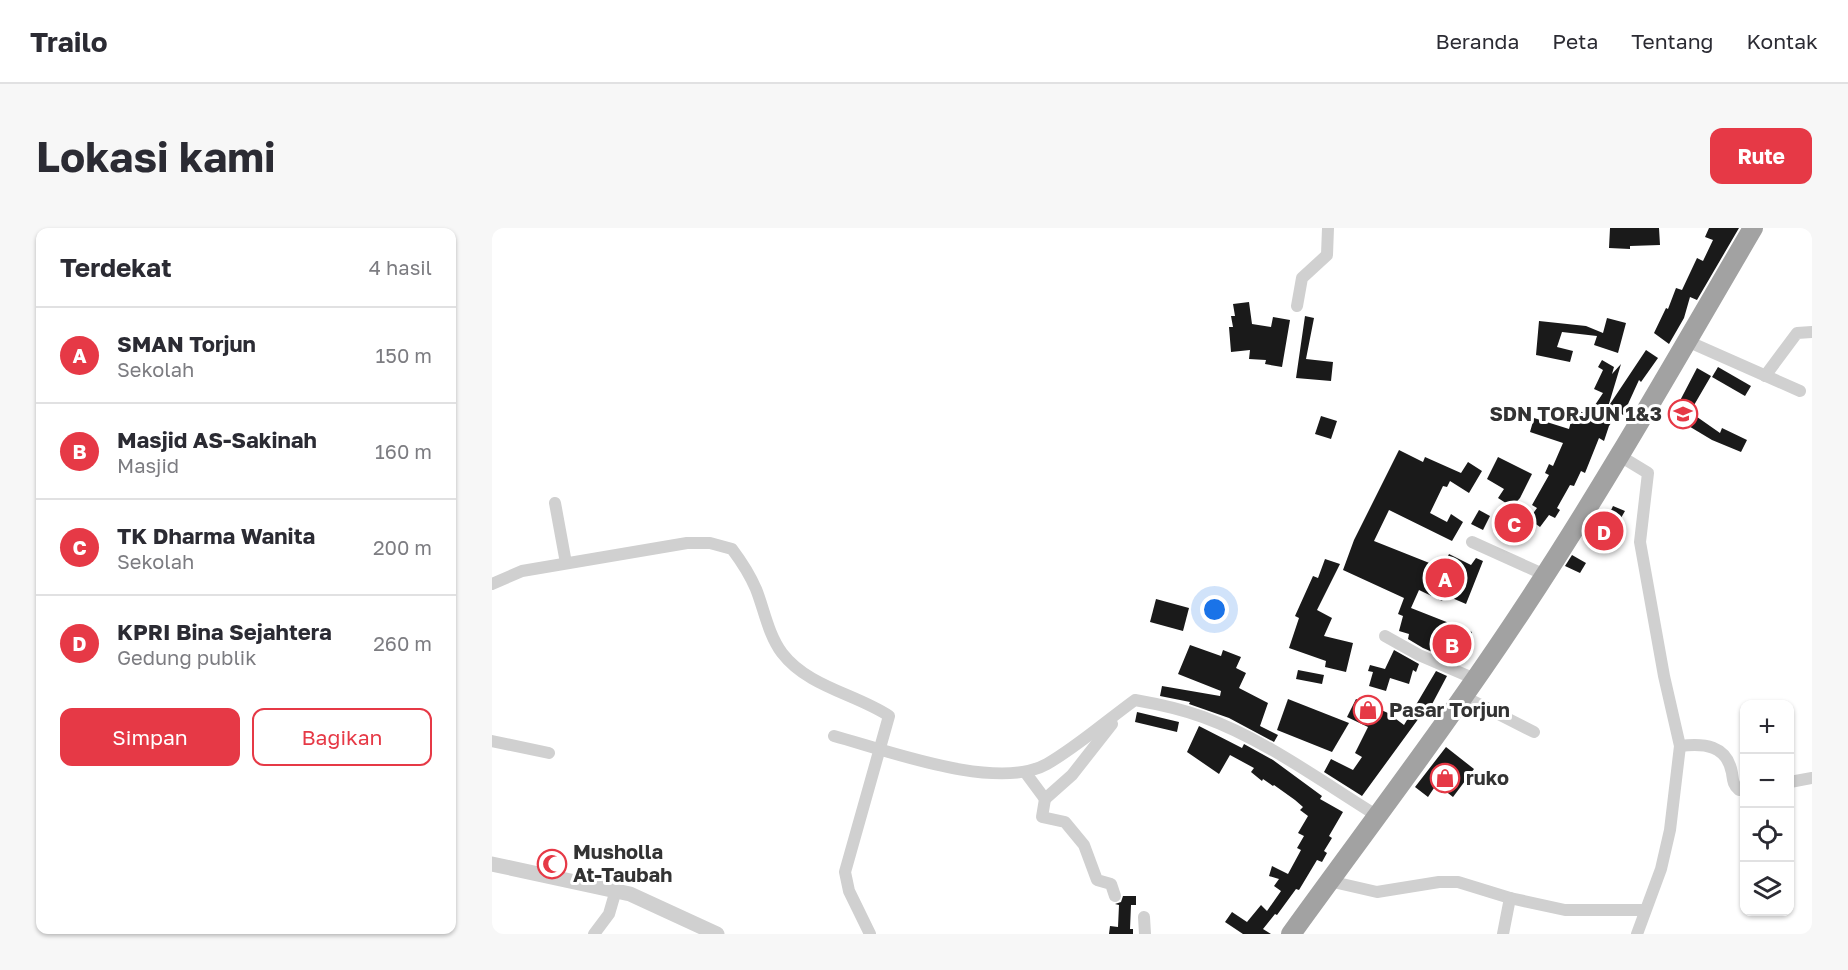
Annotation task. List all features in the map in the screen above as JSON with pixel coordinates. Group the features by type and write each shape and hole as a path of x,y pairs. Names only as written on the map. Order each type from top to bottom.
{"highway":[{"path":"1291,934 1463,696 1545,575 1620,456 1753,228"}],"street":[{"path":"1298,306 1302,278 1327,255 1328,228"},
{"path":"1765,376 1797,333 1812,332"},
{"path":"1687,341 1800,391"},
{"path":"1620,456 1648,473 1640,542 1664,676 1680,746 1670,830 1660,869 1637,934"},
{"path":"555,503 566,563"},
{"path":"1472,542 1545,575"},
{"path":"492,584 522,571 687,543 717,544 732,549 755,586 772,633 783,654 802,670 841,695 889,716 846,872 849,891 870,934"},
{"path":"1385,636 1419,655 1475,679"},
{"path":"1463,696 1534,732"},
{"path":"834,736 975,773 1025,772 1046,764 1136,700 1175,708 1231,729 1376,815"},
{"path":"1115,896 1111,884 1097,880 1084,845 1065,822 1042,817 1045,800 1072,775 1099,736 1136,700"},
{"path":"492,741 549,753"},
{"path":"1680,746 1706,745 1717,748 1729,759 1734,785 1740,790"},
{"path":"1025,772 1045,800"},
{"path":"1794,781 1812,778"},
{"path":"492,864 646,899 717,934"},
{"path":"1329,881 1377,892 1438,882 1458,882 1510,898 1565,910 1646,910"},
{"path":"594,934 609,914 616,891"},
{"path":"1503,934 1510,898"},
{"path":"1144,917 1145,934"}],"building":[{"path":"1610,228 1659,228 1660,245 1630,246 1630,249 1609,248"},
{"path":"1709,228 1739,228 1697,300 1690,297 1684,318 1669,344 1654,333 1666,308 1668,309 1676,288 1682,290 1697,258 1703,261 1713,240 1705,237"},
{"path":"1249,302 1252,324 1271,327 1273,317 1290,320 1282,367 1265,364 1266,360 1249,359 1250,350 1231,352 1229,327 1233,327 1231,316 1235,316 1233,304"},
{"path":"1305,316 1314,318 1306,359 1333,362 1331,381 1296,378"},
{"path":"1607,318 1626,323 1618,353 1594,345 1597,336 1562,332 1557,347 1573,351 1570,362 1536,355 1539,321 1586,326 1603,333"},
{"path":"1646,350 1658,358 1641,382 1639,380 1623,415 1619,412 1609,426 1604,441 1599,438 1585,473 1581,471 1574,486 1570,485 1557,508 1560,510 1555,518 1549,515 1540,527 1529,519 1537,508 1532,505 1549,475 1545,473 1549,464 1553,466 1563,443 1530,432 1534,418 1569,429 1574,410 1589,414 1603,393 1594,389 1603,370 1598,367 1602,360 1614,367 1612,374 1621,364 1608,407"},
{"path":"1718,367 1751,386 1745,396 1712,377"},
{"path":"1697,368 1711,376 1690,412 1720,433 1722,428 1747,440 1741,452 1712,440 1672,416"},
{"path":"1321,416 1337,421 1331,439 1315,434"},
{"path":"1399,450 1423,462 1425,457 1461,473 1468,462 1482,471 1469,493 1450,481 1447,487 1443,486 1430,513 1447,522 1451,514 1463,522 1452,541 1389,510 1374,541 1442,568 1449,554 1471,565 1476,558 1483,561 1466,604 1445,595 1442,601 1419,590 1411,608 1472,632 1461,664 1423,648 1408,639 1409,634 1399,631 1403,616 1398,614 1404,598 1343,570 1354,540"},
{"path":"1498,457 1532,474 1520,498 1512,507 1498,498 1504,489 1487,479"},
{"path":"1613,506 1625,511 1609,539 1595,533 1599,523 1604,525"},
{"path":"1479,510 1490,516 1483,530 1471,524"},
{"path":"1572,555 1586,563 1580,573 1565,566"},
{"path":"1325,559 1340,564 1317,610 1332,618 1324,636 1353,643 1346,672 1325,667 1326,661 1289,648 1299,618 1295,616 1313,576 1318,578"},
{"path":"1156,599 1189,608 1183,631 1150,622"},
{"path":"1190,645 1221,656 1223,650 1241,657 1236,668 1246,673 1239,688 1268,703 1260,726 1278,735 1274,742 1229,718 1189,704 1190,702 1160,696 1162,686 1220,696 1221,691 1178,674"},
{"path":"1394,650 1419,664 1416,672 1413,670 1409,684 1390,678 1386,691 1369,686 1373,672 1368,671 1370,665 1385,669"},
{"path":"1298,670 1324,675 1322,684 1296,679"},
{"path":"1436,671 1447,676 1430,708 1427,707 1362,796 1324,772 1331,759 1353,770 1362,757 1355,753 1368,727 1347,717 1356,699 1388,713 1404,725"},
{"path":"1288,699 1349,723 1332,752 1277,730"},
{"path":"1137,712 1179,722 1177,732 1135,722"},
{"path":"1199,726 1242,748 1244,744 1273,760 1322,796 1320,799 1343,812 1329,836 1332,838 1324,851 1327,853 1322,862 1317,860 1299,890 1296,889 1277,915 1275,914 1263,929 1271,934 1243,934 1225,922 1232,912 1247,922 1261,905 1267,911 1281,891 1274,886 1279,879 1269,876 1272,866 1288,874 1301,850 1297,848 1304,836 1298,833 1308,816 1300,810 1303,807 1295,800 1274,785 1263,779 1262,781 1251,772 1254,768 1230,755 1219,774 1187,752"},
{"name":"ruko","path":"1446,747 1474,769 1453,797 1444,790 1442,793 1434,788 1428,797 1415,787"},
{"path":"1123,896 1136,896 1136,905 1131,905 1130,929 1133,929 1133,934 1109,934 1110,926 1118,927 1119,905 1115,904 1121,902"}],"place":[{"name":"SDN TORJUN 1&3","path":"1683,414"},
{"name":"TK Dharma Wanita","path":"1514,523"},
{"name":"KPRI Bina Sejahtera","path":"1604,531"},
{"name":"SMAN Torjun","path":"1445,578"},
{"name":"Masjid AS-Sakinah","path":"1452,644"},
{"name":"Pasar Torjun","path":"1368,710"},
{"name":"ruko","path":"1445,778"},
{"name":"Musholla At-Taubah","path":"552,864"}]}
